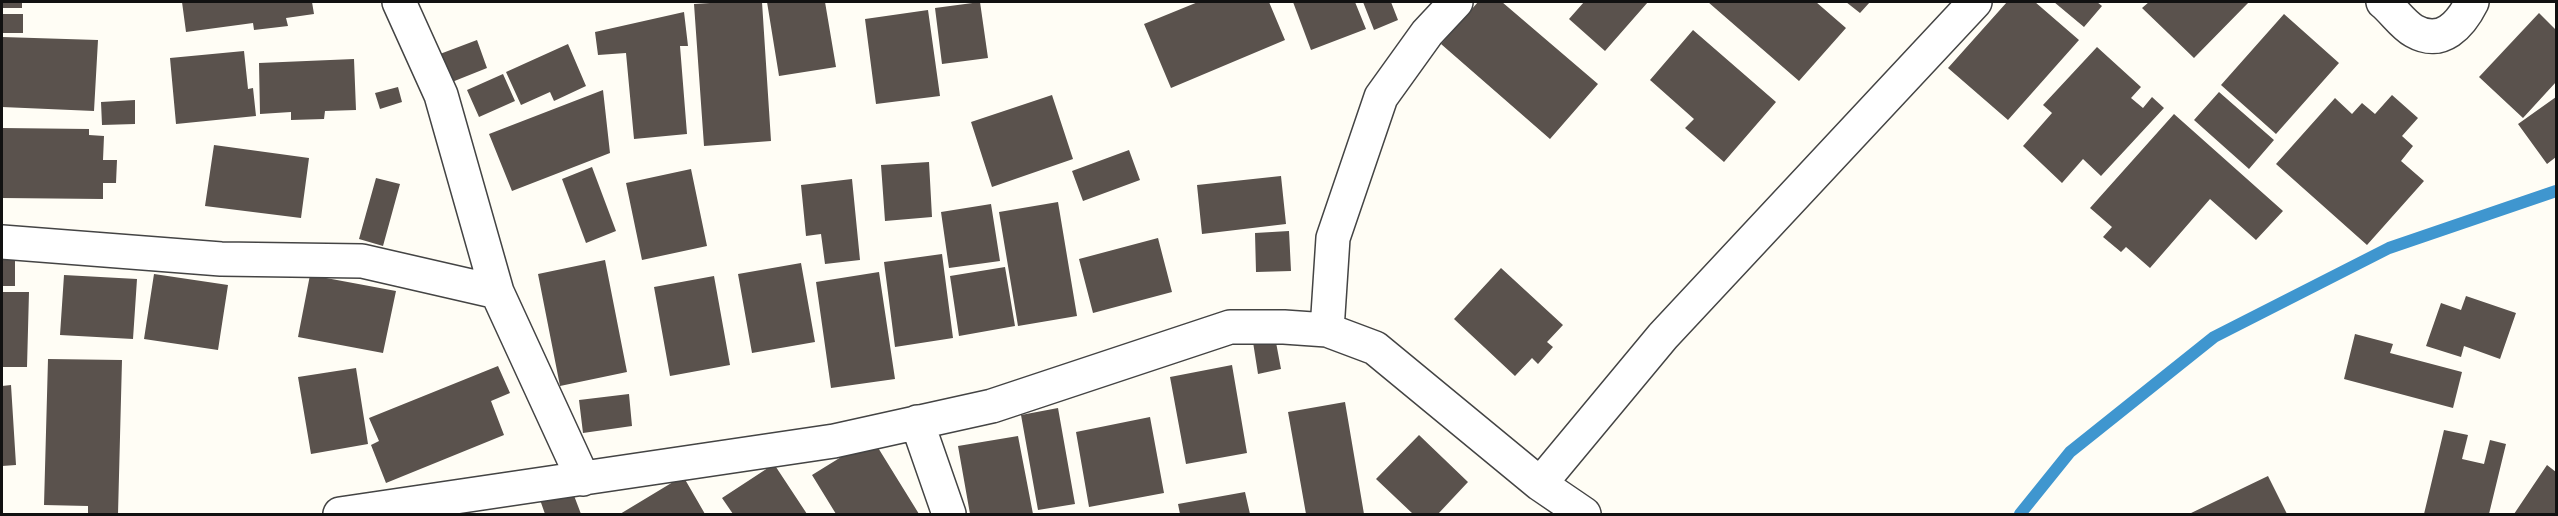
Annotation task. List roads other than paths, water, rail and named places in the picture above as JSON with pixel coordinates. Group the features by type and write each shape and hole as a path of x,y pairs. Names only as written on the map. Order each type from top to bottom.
{"street":[{"path":"399,2 441,95 497,292 583,479"},
{"path":"1327,330 1333,238 1381,97 1427,33 1456,2"},
{"path":"1540,484 1663,336 1975,2"},
{"path":"2383,2 2414,31 2433,37 2450,31 2462,21 2472,2"},
{"path":"2,242 221,260 362,261 497,292"},
{"path":"340,514 509,502 583,479 834,441 992,406 1230,327 1327,330 1375,348 1540,484 1584,514"},
{"path":"917,422 950,514"}],"waterway":[{"path":"2020,514 2070,452 2214,337 2389,248 2556,191"}]}
